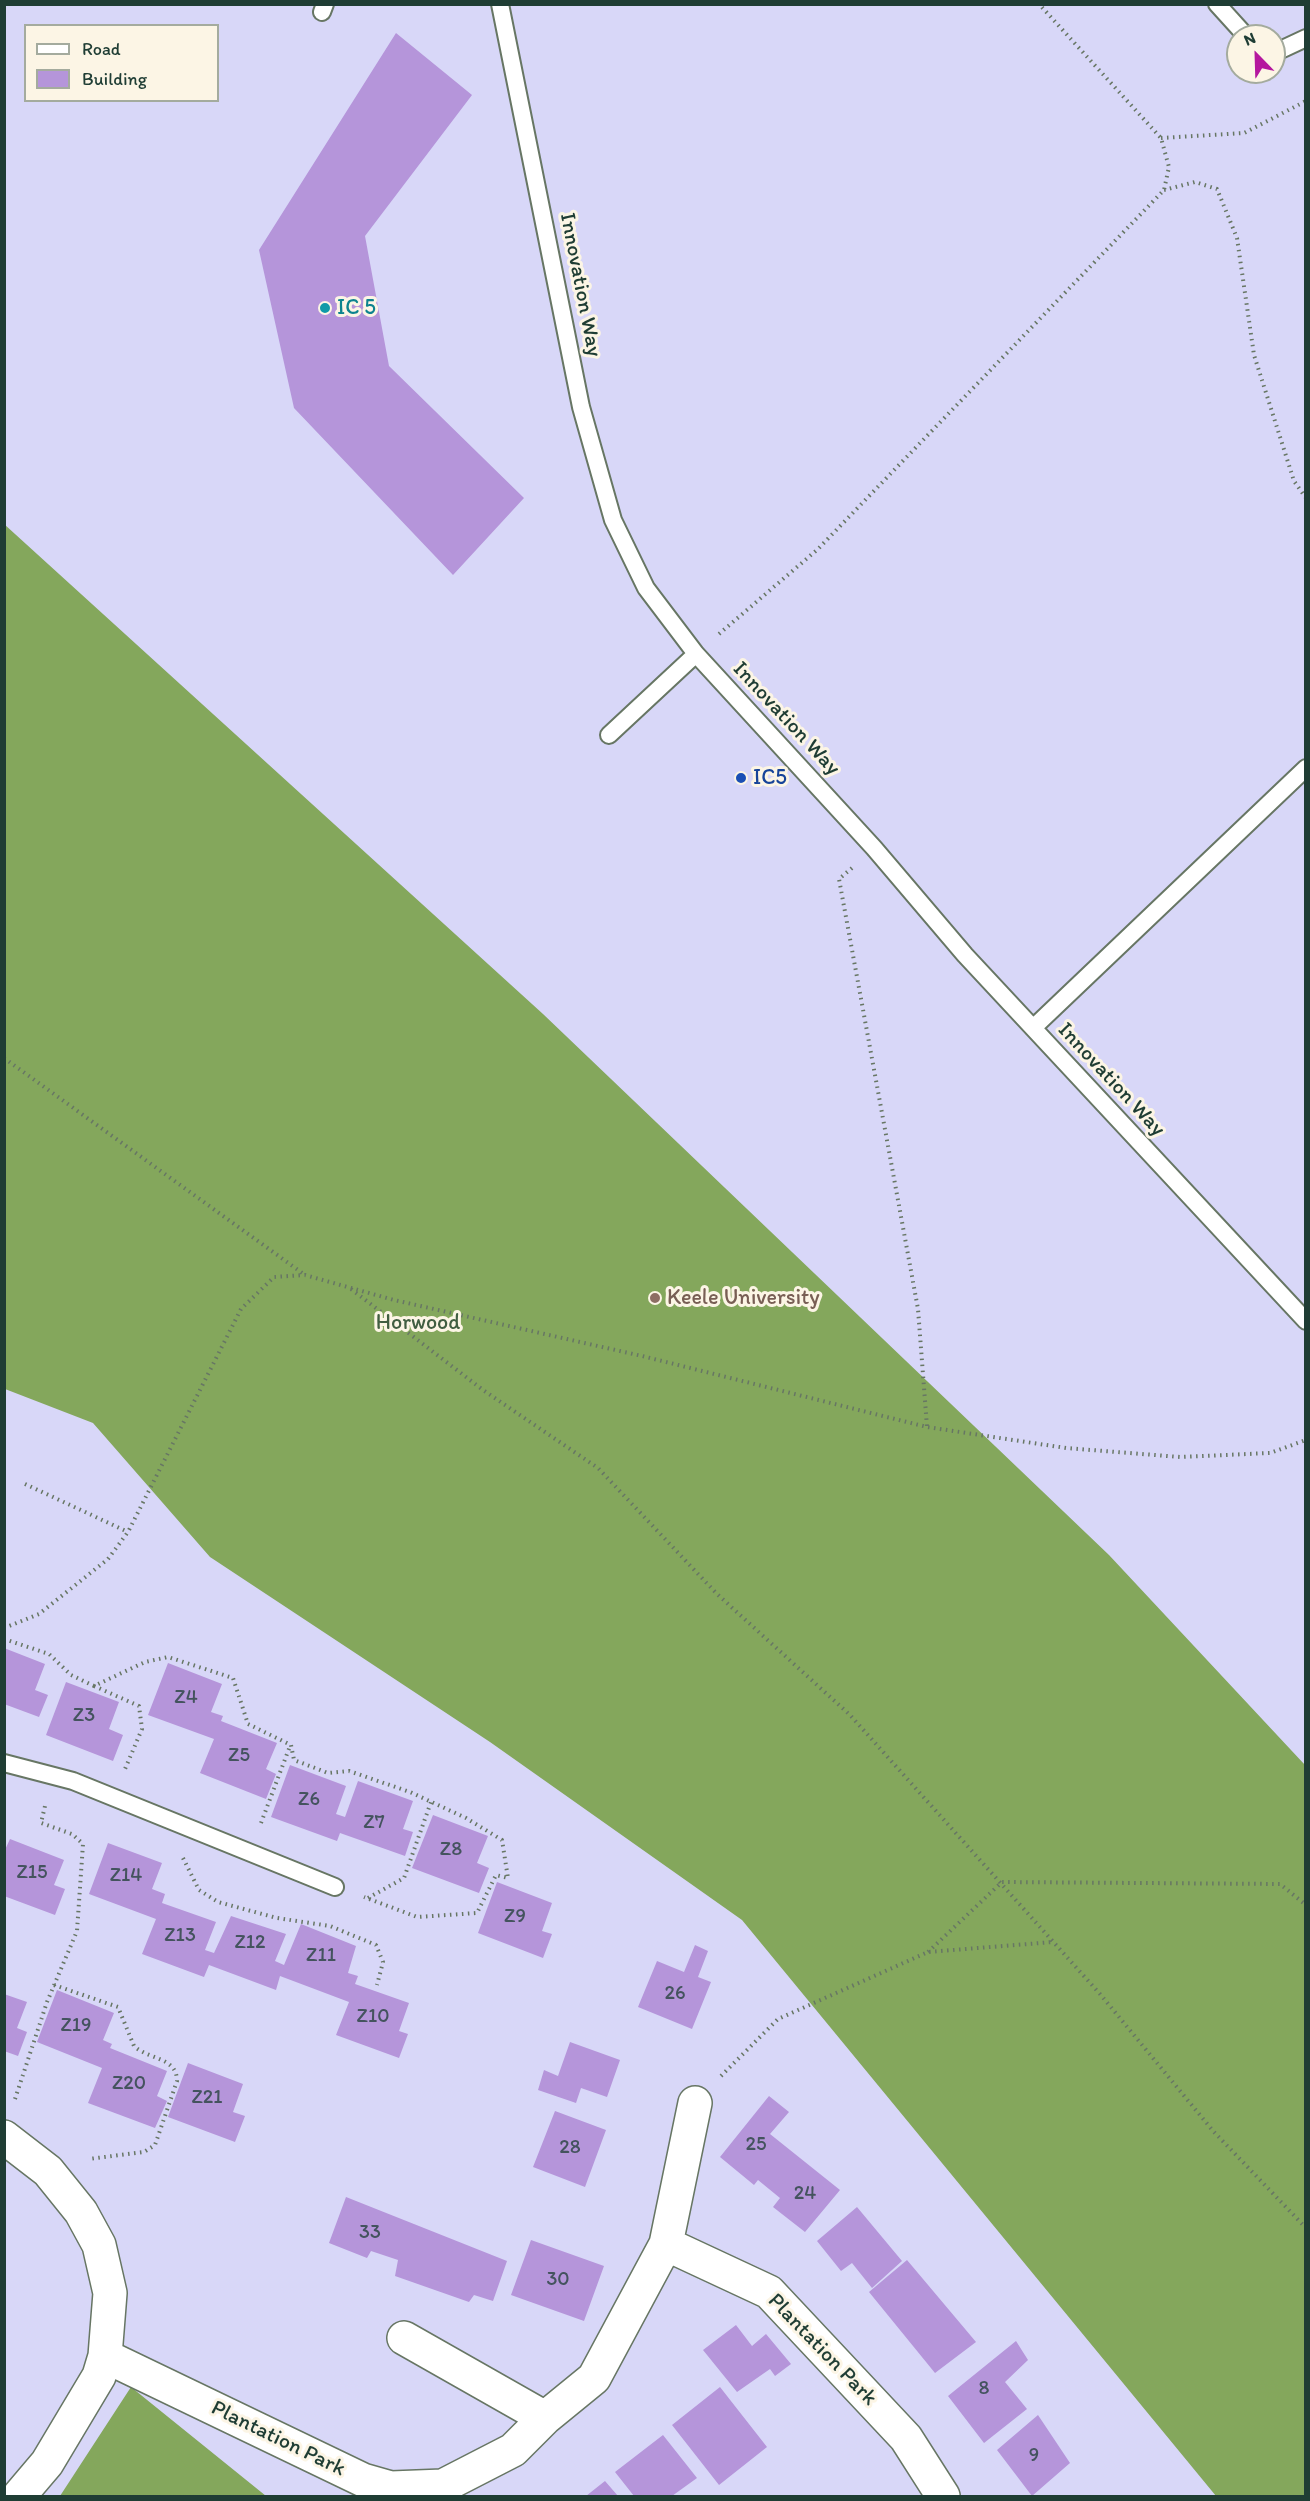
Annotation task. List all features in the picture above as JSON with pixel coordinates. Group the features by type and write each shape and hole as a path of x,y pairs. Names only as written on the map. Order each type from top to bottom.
{"street":[{"name":"Plantation Park","path":"105,2356 363,2480 392,2488 442,2486 513,2450 545,2418 594,2378 666,2244 695,2103"},
{"path":"4,2137 48,2171 81,2212 99,2245 110,2293 105,2356 99,2376 52,2453 19,2496"},
{"name":"Plantation Park","path":"666,2244 769,2292 906,2438 943,2496"},
{"path":"404,2338 545,2418"}],"lane":[{"name":"Innovation Way","path":"500,4 581,407 612,520 646,588 696,654 874,848 965,955 1305,1321"},
{"path":"1217,4 1235,24"},
{"path":"1286,47 1305,38"},
{"path":"609,735 696,654"},
{"path":"1033,1028 1305,768"},
{"path":"4,1763 95,1790 335,1887"}],"path":[{"path":"696,654 818,549 1164,190 1169,168 1161,138 1039,4"},
{"path":"1161,138 1244,133 1305,101"},
{"path":"1164,190 1195,182 1217,189 1238,238 1254,355 1294,481 1305,498"},
{"path":"874,848 839,879 918,1309 927,1427"},
{"path":"4,1058 305,1275"},
{"path":"4,1628 39,1614 108,1559 128,1532 241,1309 274,1277 305,1275 394,1300 642,1356 927,1427 1066,1448 1180,1457 1270,1453 1305,1440"},
{"path":"348,1286 483,1390 598,1468 717,1594 850,1715 1002,1882 1214,2132 1305,2228"},
{"path":"25,1484 128,1532"},
{"path":"4,1639 49,1654 70,1675 139,1706 142,1729 128,1767 95,1790"},
{"path":"94,1686 145,1662 168,1657 234,1678 248,1724 291,1745"},
{"path":"291,1745 294,1760 328,1773 349,1771 431,1802 502,1840 508,1878 496,1875 477,1913 417,1917 335,1887"},
{"path":"233,1845 260,1828 291,1745"},
{"path":"13,2106 54,1985 77,1931 77,1900 83,1844 72,1834 41,1823 53,1776"},
{"path":"367,1899 404,1878 431,1802"},
{"path":"171,1821 186,1868 199,1890 218,1902 277,1918 330,1926 376,1945 383,1962 377,1985"},
{"path":"928,1952 1002,1882 1280,1884 1305,1905"},
{"path":"695,2103 778,2019 928,1952 1053,1941"},
{"path":"48,2171 103,2156 144,2152 155,2145 177,2081 177,2072 173,2065 134,2046 118,2007 54,1985"}],"shaded area":[{"name":"Keele University","path":"5,5 1305,5 1305,2496 5,2496"}],"green space":[{"name":"Horwood","path":"4,524 543,1014 1109,1555 1305,1765 1305,2496 1216,2496 742,1920 490,1742 210,1557 93,1423 5,1389"},
{"path":"131,2387 266,2496 60,2496"}],"building":[{"name":"IC 5","path":"396,33 472,95 365,236 389,366 524,498 453,575 294,408 259,250"},
{"path":"4,1648 45,1664 35,1690 48,1695 39,1717 4,1704"},
{"path":"168,1663 222,1684 211,1712 223,1716 221,1721 277,1743 266,1769 276,1774 266,1799 200,1773 214,1739 148,1715"},
{"path":"66,1682 119,1702 109,1729 123,1735 113,1761 46,1735"},
{"path":"290,1765 346,1786 336,1814 345,1817 358,1781 413,1801 403,1829 413,1832 405,1856 340,1833 337,1841 271,1817"},
{"path":"433,1815 488,1836 477,1863 489,1868 479,1893 412,1868"},
{"path":"10,1839 64,1860 54,1885 65,1889 55,1915 4,1896 4,1852"},
{"path":"108,1843 162,1863 152,1889 165,1894 162,1903 216,1922 205,1950 214,1953 231,1916 286,1934 275,1961 284,1965 301,1924 356,1946 348,1973 358,1976 355,1984 409,2003 399,2031 408,2034 399,2058 336,2035 349,2002 280,1976 276,1990 209,1965 204,1977 142,1954 156,1919 89,1894"},
{"path":"497,1882 552,1903 542,1931 552,1934 543,1958 478,1933"},
{"path":"695,1945 708,1951 698,1977 711,1982 692,2029 638,2007 657,1961 684,1972"},
{"path":"57,1990 114,2013 103,2040 112,2044 110,2048 167,2071 157,2096 167,2101 155,2128 88,2103 102,2068 37,2042"},
{"path":"4,1994 27,2002 17,2028 27,2032 18,2056 4,2051"},
{"path":"570,2042 620,2060 607,2097 581,2088 576,2103 538,2090 544,2070 558,2076"},
{"path":"188,2063 243,2084 233,2112 245,2116 235,2142 168,2117"},
{"path":"769,2096 789,2112 770,2134 840,2190 805,2232 773,2207 780,2198 758,2180 754,2185 720,2157"},
{"path":"555,2111 606,2130 585,2187 533,2167"},
{"path":"346,2197 507,2261 493,2301 474,2295 469,2302 395,2276 398,2260 371,2251 367,2258 329,2243"},
{"path":"857,2207 902,2261 872,2288 852,2263 841,2271 817,2241"},
{"path":"531,2240 604,2266 584,2321 511,2295"},
{"path":"907,2260 976,2342 935,2373 869,2292"},
{"path":"736,2325 752,2346 766,2334 791,2364 775,2376 770,2369 737,2392 703,2350"},
{"path":"1016,2341 1028,2360 1005,2382 1027,2409 984,2443 948,2396"},
{"path":"720,2387 767,2447 719,2485 672,2425"},
{"path":"1038,2415 1070,2463 1032,2496 997,2450"},
{"path":"663,2435 697,2478 672,2496 634,2496 615,2472"},
{"path":"605,2481 618,2496 586,2496"}],"place":[{"name":"IC 5","path":"325,308"},
{"name":"IC5","path":"741,778"},
{"name":"Keele University","path":"655,1298"}]}
